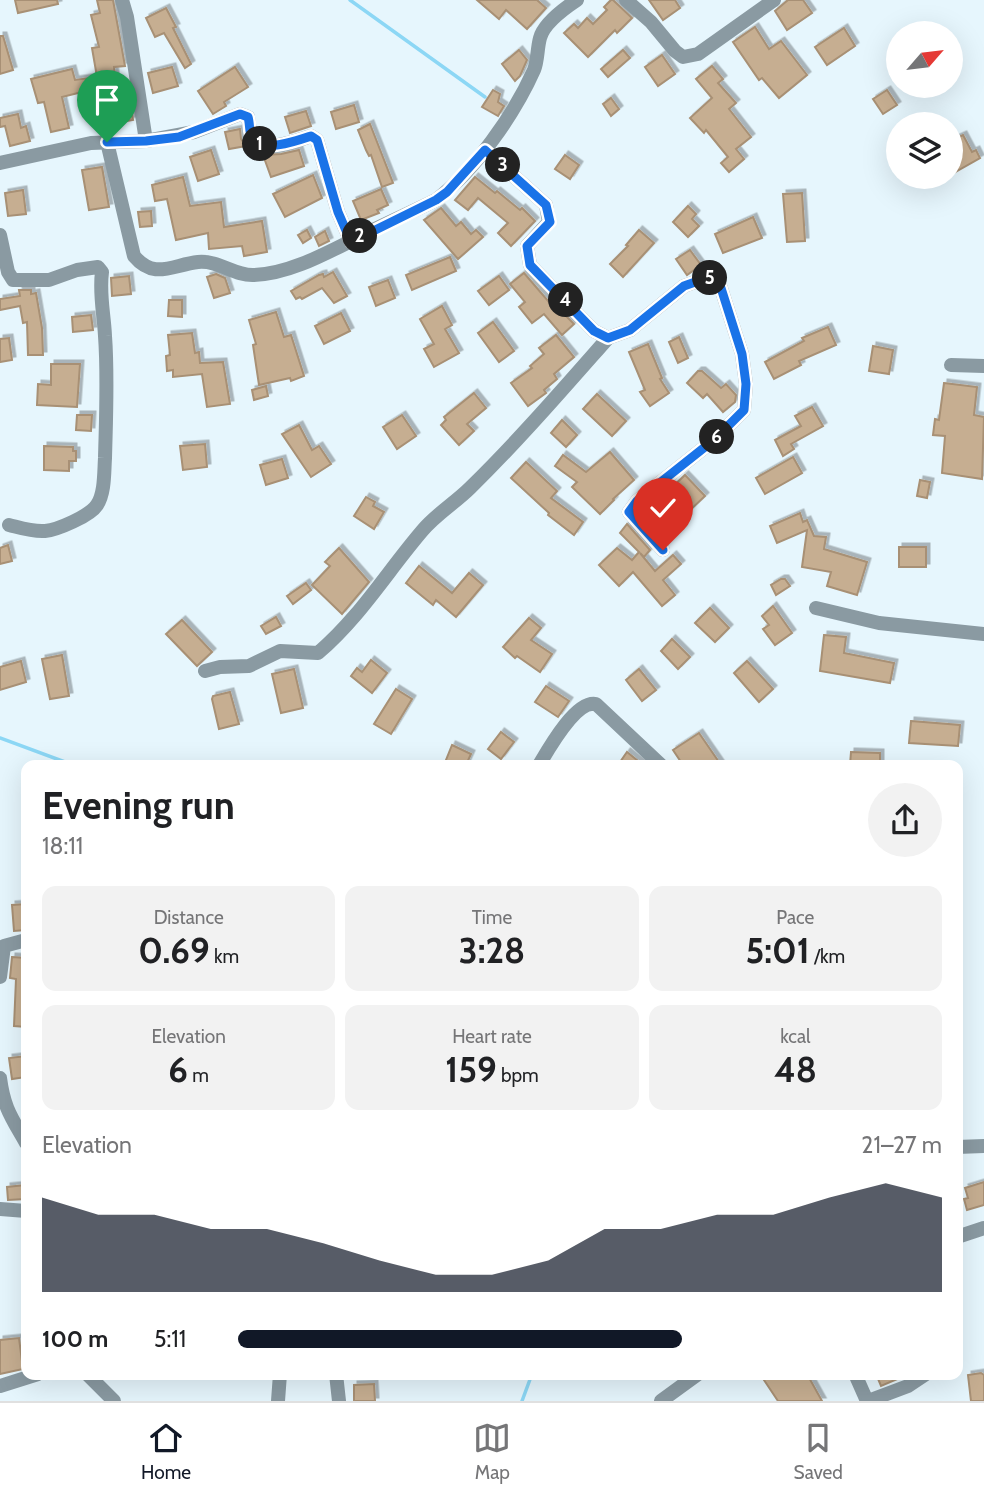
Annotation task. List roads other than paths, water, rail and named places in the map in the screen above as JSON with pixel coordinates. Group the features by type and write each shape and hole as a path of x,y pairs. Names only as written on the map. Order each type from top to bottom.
{"street":[{"path":"122,0 146,141"},
{"path":"625,0 665,36 675,51 683,57 691,57 774,0"},
{"path":"107,142 134,256 144,267 157,270 199,262 218,263 236,272 253,276 276,272 326,254 436,200 447,192 485,150 503,123 533,71 543,31 573,1"},
{"path":"0,163 107,142 146,141 194,132 240,114 248,117 251,138 261,145 288,144 311,136 317,140 338,212 351,242"},
{"path":"485,150 546,205 550,222 527,246 530,265 594,331 608,338"},
{"path":"0,235 8,272 13,279 49,279 98,267 102,272 100,290 105,336 105,454 101,495 96,507 83,517 48,531 31,531 9,525"},
{"path":"205,671 220,667 249,666 281,651 318,653 337,637 423,529 468,490 533,424 608,338 630,330 684,286 709,277 721,288 742,354 746,384 744,410 715,439 637,501 629,512 663,550"},
{"path":"951,365 984,366"},
{"path":"816,608 879,622 984,634"},
{"path":"542,760 562,730 582,706 589,703 596,704 656,760"},
{"path":"0,977 4,946 21,941"},
{"path":"0,1078 9,1116 21,1135"},
{"path":"963,1147 984,1146"},
{"path":"0,1209 21,1211"},
{"path":"963,1235 984,1228"},
{"path":"0,1386 21,1379"},
{"path":"92,1380 114,1401"},
{"path":"278,1401 280,1380"},
{"path":"337,1380 339,1401"},
{"path":"660,1401 690,1380"},
{"path":"858,1380 868,1401 917,1380"}],"waterway":[{"path":"350,0 485,97"},
{"path":"0,738 59,760"},
{"path":"522,1401 530,1380"}]}
